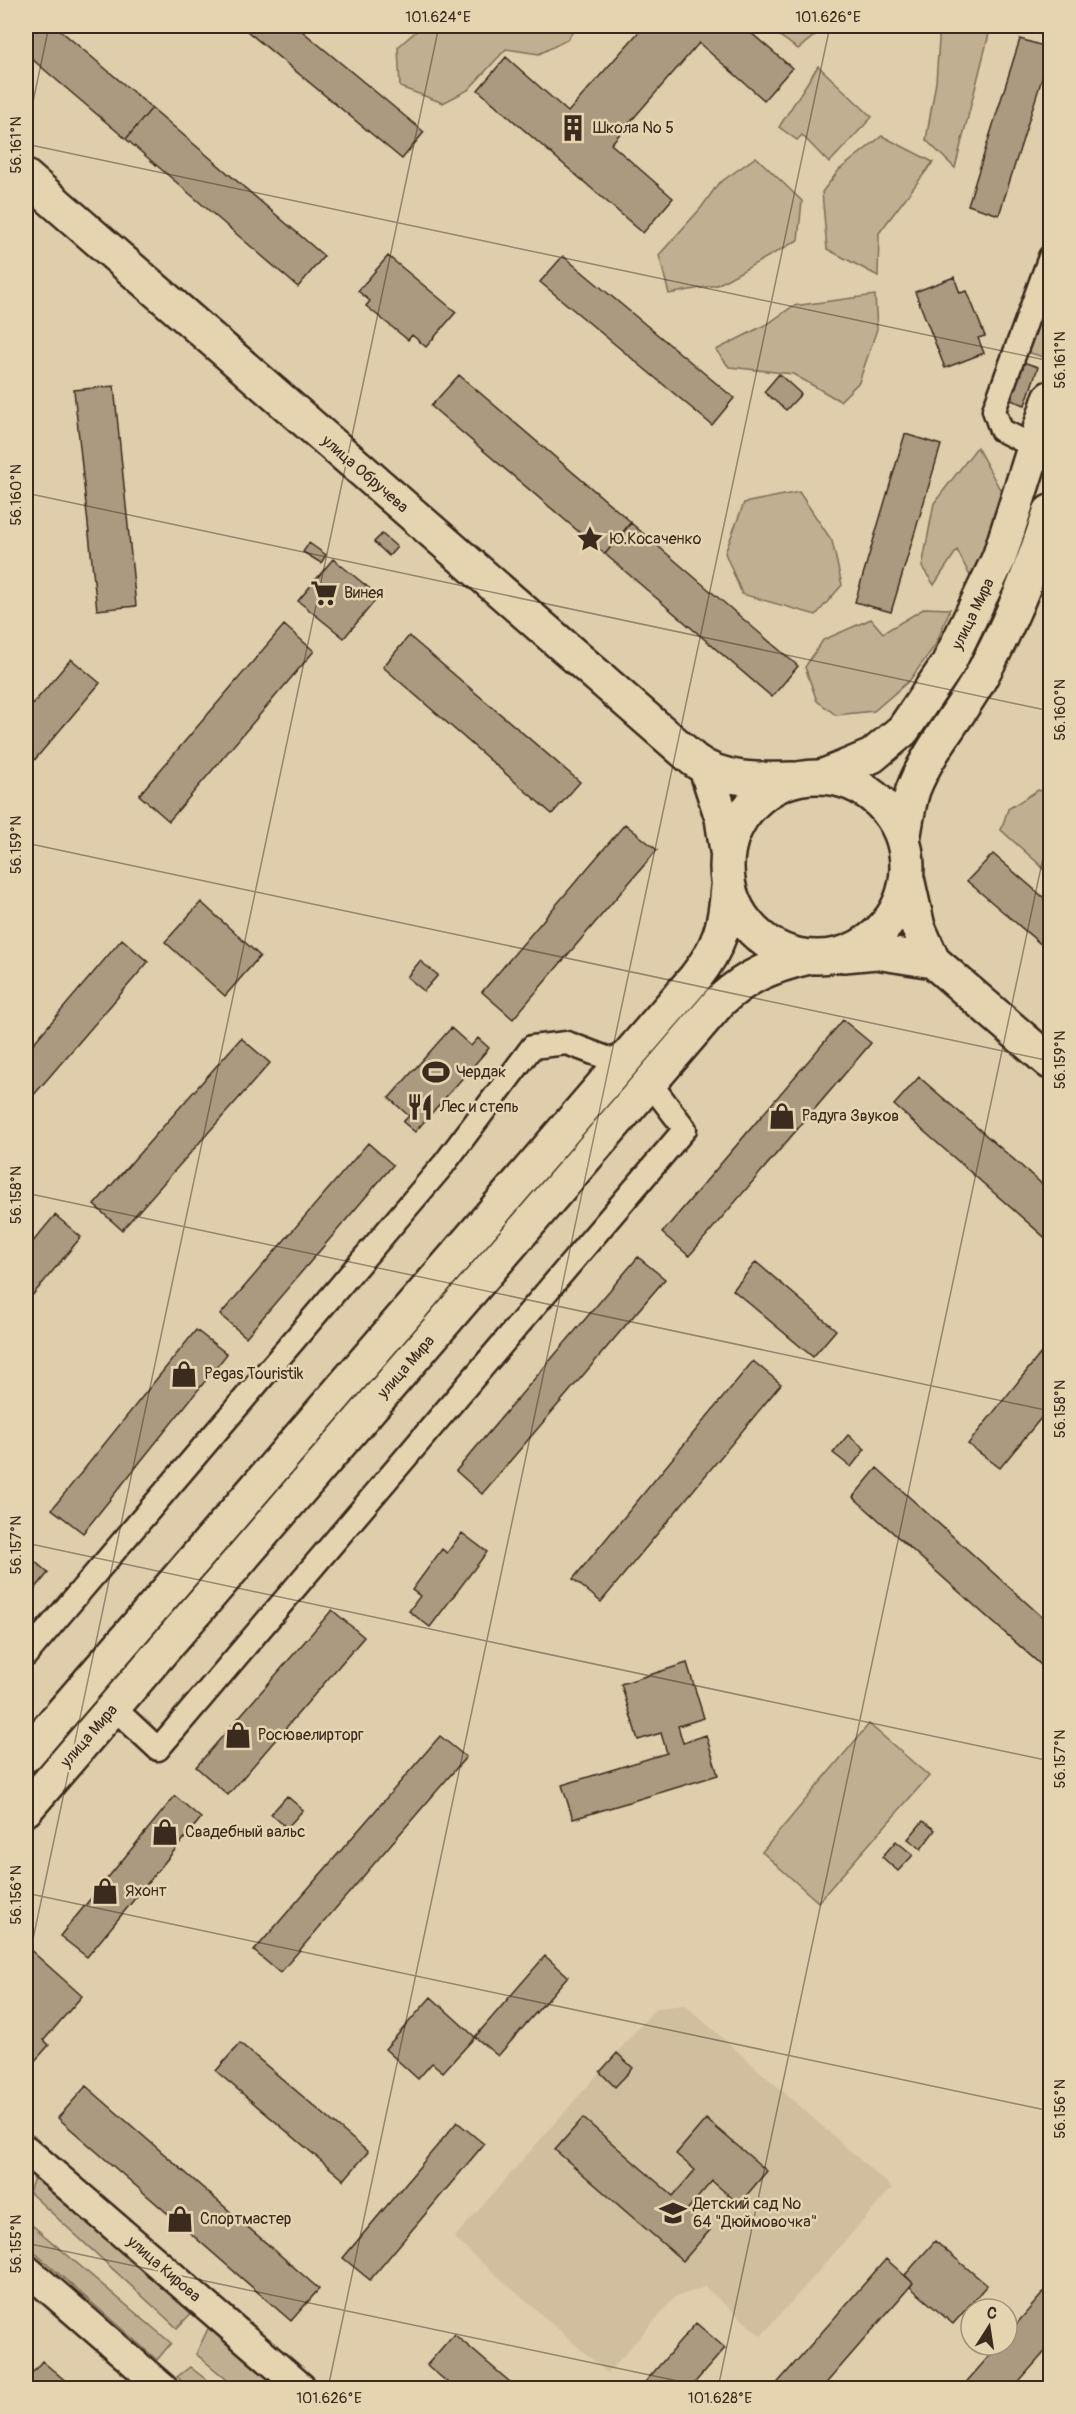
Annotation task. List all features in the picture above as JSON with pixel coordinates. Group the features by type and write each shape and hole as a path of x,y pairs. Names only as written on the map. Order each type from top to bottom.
{"main road":[{"name":"улица Обручева","path":"26,177 706,769 762,780 809,778"},
{"name":"улица Мира","path":"809,778 872,756 909,722 943,672 967,629 999,558 1050,398"},
{"name":"улица Мира","path":"903,840 908,811 918,779 1041,566 1050,512"},
{"path":"26,1755 709,960 720,941 725,922 728,887 727,852 722,818 706,769"},
{"path":"727,852 737,824 750,806 766,791 809,778 845,781 865,790 882,803 895,820 903,840 907,859 907,878 903,896 895,913 884,928 862,945 823,956"},
{"path":"907,878 918,927 933,961 1050,1062"},
{"path":"728,887 741,917 751,929 777,949 823,956 876,952 933,961"},
{"name":"улица Мира","path":"26,1809 720,1001 740,983 767,970 823,956"}],"street":[{"path":"1035,447 1001,430 994,410 1050,257"},
{"path":"26,1655 444,1164 532,1047 567,1043 620,1063"},
{"path":"114,1708 158,1749 685,1129 650,1083"},
{"name":"улица Кирова","path":"26,2150 302,2388"},
{"path":"26,2269 163,2388"}],"shaded area":[{"path":"422,26 577,26 567,40 539,54 506,49 468,90 443,103 400,87 398,47"},
{"path":"766,26 817,26 820,31 798,49"},
{"path":"940,26 991,26 955,168 926,140 936,82"},
{"path":"818,66 872,117 829,163 802,135 797,140 779,127"},
{"path":"882,136 933,162 879,233 878,276 827,249 822,192 839,170"},
{"path":"756,157 802,201 798,240 717,285 669,294 659,255 701,208 718,184"},
{"path":"1050,288 1050,355 1047,358 1027,352"},
{"path":"875,295 877,329 859,382 840,401 793,374 729,367 716,350 769,323 793,306"},
{"path":"977,447 1009,506 974,584 957,550 934,585 922,567 934,503"},
{"path":"799,492 832,541 842,585 816,615 742,594 725,553 744,503"},
{"path":"925,608 950,609 936,644 910,680 874,711 836,715 817,701 805,667 823,640 871,619 883,633"},
{"path":"1038,790 1050,794 1050,878 1039,864 1001,830 1008,809"},
{"path":"869,1724 929,1776 818,1902 762,1852"},
{"name":"Детский сад № 64 \"Дюймовочка\"","path":"685,2005 892,2188 761,2336 705,2287 675,2297 608,2373 454,2238 656,2008"},
{"path":"37,2169 198,2306 177,2328 29,2192"},
{"path":"26,2220 171,2343 157,2360 26,2245"},
{"path":"213,2318 293,2388 237,2388 196,2354"},
{"path":"190,2367 217,2388 190,2388 177,2377"}],"building":[{"path":"26,26 55,26 152,108 126,139 26,54"},
{"path":"241,26 296,26 424,132 402,159"},
{"name":"Школа № 5","path":"644,26 743,26 792,68 764,100 699,43 611,144 673,198 643,233 478,90 506,57 568,112"},
{"path":"1020,39 1050,48 1050,53 999,215 968,205"},
{"path":"152,108 324,256 298,287 126,139"},
{"path":"388,256 456,312 426,347 412,335 408,340 366,306 370,301 358,291"},
{"path":"563,256 734,398 712,425 540,282"},
{"path":"954,277 960,293 967,291 985,336 978,338 984,353 945,368 915,292"},
{"path":"1020,361 1038,367 1025,405 1008,399"},
{"path":"779,374 801,394 786,410 764,392"},
{"path":"459,375 631,522 605,554 431,406"},
{"path":"114,386 136,606 97,610 74,390"},
{"path":"905,434 941,445 891,612 855,602"},
{"path":"631,523 798,666 772,697 605,554"},
{"path":"382,534 397,547 389,556 374,542"},
{"path":"309,543 326,555 321,563 303,552"},
{"path":"333,559 379,596 344,638 298,601"},
{"path":"284,625 314,651 169,821 139,795"},
{"path":"409,636 580,782 552,814 383,667"},
{"path":"71,659 100,683 26,770 26,712"},
{"path":"625,824 657,850 513,1019 482,992"},
{"path":"993,854 1050,903 1050,952 967,881"},
{"path":"201,902 260,956 225,996 165,942"},
{"path":"122,939 148,962 26,1104 26,1052"},
{"path":"420,961 438,975 424,991 407,977"},
{"path":"843,1020 871,1043 689,1256 662,1233"},
{"path":"451,1028 471,1046 478,1038 489,1048 415,1132 403,1122 409,1116 389,1098"},
{"path":"241,1038 270,1063 122,1230 94,1205"},
{"path":"919,1077 1050,1191 1050,1242 894,1105"},
{"path":"368,1143 393,1165 246,1337 220,1315"},
{"path":"55,1215 81,1237 26,1303 26,1250"},
{"path":"638,1257 665,1279 482,1494 456,1471"},
{"path":"756,1262 836,1330 813,1357 733,1290"},
{"path":"196,1330 227,1354 83,1533 52,1509"},
{"path":"1050,1342 1050,1407 1000,1468 968,1444"},
{"path":"753,1361 781,1384 601,1602 573,1579"},
{"path":"848,1435 865,1449 851,1467 833,1453"},
{"path":"877,1468 1050,1624 1050,1673 853,1497"},
{"path":"462,1533 487,1552 430,1627 409,1611 420,1596 412,1590 442,1549 447,1553"},
{"path":"26,1542 35,1550 30,1557 48,1573 26,1600"},
{"path":"332,1610 364,1637 228,1795 196,1767"},
{"path":"687,1663 704,1718 678,1726 683,1743 706,1735 718,1775 573,1819 562,1785 667,1753 661,1733 638,1740 621,1684"},
{"path":"440,1736 466,1757 280,1973 254,1951"},
{"path":"175,1796 201,1818 87,1957 60,1936"},
{"path":"287,1796 303,1810 287,1828 271,1814"},
{"path":"923,1821 935,1830 921,1849 908,1839"},
{"path":"896,1841 913,1855 898,1871 882,1857"},
{"path":"26,1946 82,1996 44,2040 49,2045 26,2071"},
{"path":"545,1956 568,1976 498,2056 475,2037"},
{"path":"431,1997 475,2037 443,2072 432,2063 418,2079 385,2049"},
{"path":"240,2043 368,2152 344,2180 216,2071"},
{"path":"617,2053 633,2068 615,2087 600,2072"},
{"path":"86,2086 319,2289 291,2321 58,2118"},
{"path":"583,2118 673,2196 695,2170 676,2154 706,2119 767,2171 739,2204 712,2181 687,2210 710,2230 683,2261 555,2150"},
{"path":"457,2122 484,2144 370,2280 343,2258"},
{"path":"935,2241 987,2285 977,2297 959,2297 959,2317 953,2324 910,2287 913,2283 905,2275"},
{"path":"886,2259 913,2283 822,2388 773,2388"},
{"path":"1050,2285 1050,2346 1013,2388 961,2388 988,2357 1019,2357 1019,2321"},
{"path":"696,2323 725,2348 690,2388 640,2388"},
{"path":"454,2334 517,2388 454,2388 427,2365"},
{"path":"42,2361 74,2388 26,2388 26,2380"}],"place":[{"name":"Школа № 5","path":"573,128"},
{"name":"Ю.Косаченко","path":"590,539"},
{"name":"Винея","path":"324,593"},
{"name":"Чердак","path":"436,1072"},
{"name":"Лес и степь","path":"420,1107"},
{"name":"Радуга Звуков","path":"782,1116"},
{"name":"Pegas Touristik","path":"184,1374"},
{"name":"Росювелирторг","path":"238,1735"},
{"name":"Свадебный вальс","path":"165,1832"},
{"name":"Яхонт","path":"105,1891"},
{"name":"Детский сад № 64 \"Дюймовочка\"","path":"673,2213"},
{"name":"Спортмастер","path":"180,2219"}]}
